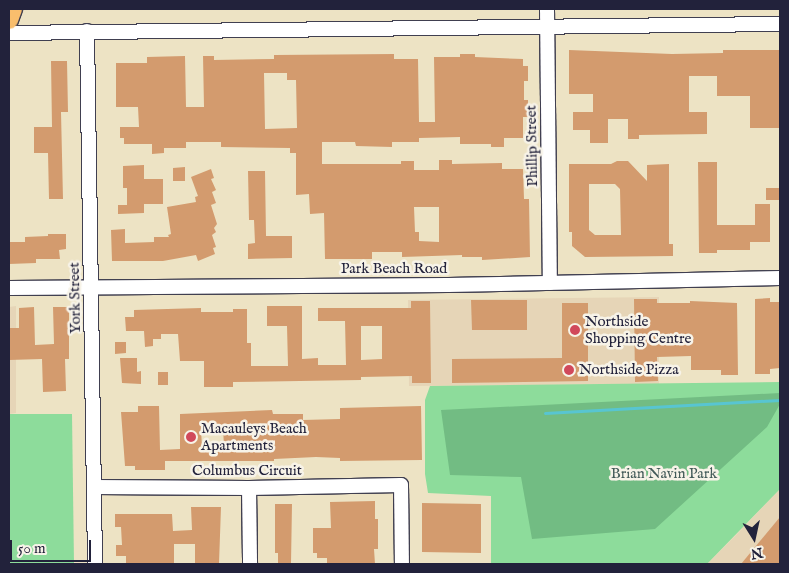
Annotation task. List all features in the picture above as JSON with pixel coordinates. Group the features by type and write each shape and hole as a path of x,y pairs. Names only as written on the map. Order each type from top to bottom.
{"main road":[{"path":"9,20 13,9"}],"street":[{"name":"Phillip Street","path":"547,9 550,283"},
{"path":"9,34 87,31 547,28 780,24"},
{"name":"York Street","path":"87,31 95,564"},
{"name":"Park Beach Road","path":"9,288 550,283 780,278"},
{"name":"Columbus Circuit","path":"94,486 249,488 401,484 402,564"},
{"path":"249,488 250,564"}],"shaded area":[{"path":"659,297 659,384 409,386 408,300"},
{"path":"16,306 16,413 9,414 9,307"},
{"path":"780,489 780,564 707,564 734,537"}],"green space":[{"name":"Brian Navin Park","path":"780,382 780,489 707,564 491,564 491,496 428,493 425,474 425,400 430,386"},
{"path":"780,393 780,404 767,427 655,529 532,539 521,477 450,475 441,410"},
{"path":"9,414 72,414 74,564 9,564"}],"building":[{"path":"569,50 672,54 723,53 723,50 780,50 780,128 750,128 750,96 717,96 717,76 689,76 689,112 707,112 707,134 639,135 639,139 628,139 628,119 608,119 608,143 590,143 590,130 573,130 573,112 593,112 593,94 569,94"},
{"path":"394,54 394,59 418,59 419,122 435,122 434,57 460,57 460,54 475,54 475,57 523,59 523,66 528,66 528,81 524,81 524,100 528,100 528,117 523,117 523,138 504,138 504,147 491,147 491,144 460,144 460,137 419,138 419,142 392,142 392,147 356,146 355,142 322,142 322,164 401,164 401,161 414,161 414,170 439,170 439,160 452,160 452,164 502,163 502,169 523,169 524,199 529,199 530,257 482,260 482,257 462,257 462,255 402,257 402,252 372,252 372,259 325,259 324,213 310,214 309,194 296,195 296,153 290,153 290,148 221,147 221,142 186,142 186,148 164,148 164,153 152,154 152,144 124,144 124,138 120,138 120,127 139,127 138,107 116,107 116,63 147,63 147,57 185,56 186,107 204,107 203,56 214,56 214,60 274,59 274,55","holes":["264,73 287,73 287,80 296,80 297,128 265,129","414,207 439,207 439,242 419,241 419,232 415,232"]},
{"path":"51,61 67,61 68,112 61,112 63,199 49,199 48,153 34,153 34,127 52,127"},
{"path":"617,161 628,161 647,181 647,165 669,164 669,244 673,244 673,256 585,257 572,246 572,232 569,232 569,164 611,164","holes":["589,184 615,184 620,189 621,235 595,235 589,230"]},
{"path":"698,162 717,162 717,225 755,225 755,204 770,204 770,242 750,242 750,250 717,250 717,253 699,253"},
{"path":"144,165 144,179 163,179 163,204 144,204 144,213 118,214 118,205 127,205 127,188 123,188 123,166"},
{"path":"185,167 185,181 173,181 173,168"},
{"path":"211,169 214,178 211,179 216,190 212,192 216,203 211,205 217,224 214,228 216,232 212,235 216,247 213,248 215,254 198,261 196,255 163,261 112,261 111,230 125,229 125,243 154,242 154,237 169,237 168,235 171,234 167,207 196,202 195,197 198,196 191,177"},
{"path":"248,171 265,171 266,236 292,236 292,258 248,259 248,244 255,243 254,220 249,220"},
{"path":"766,188 780,188 780,200 766,200"},
{"path":"48,234 66,234 66,249 59,250 60,259 36,259 36,263 9,264 9,242 25,242 25,237 48,236"},
{"path":"770,298 770,302 780,302 780,368 770,369 770,374 755,374 755,299"},
{"path":"634,299 657,299 657,303 690,303 690,301 737,303 738,375 721,375 721,370 691,370 691,356 657,357 658,381 635,382"},
{"path":"471,300 527,300 527,330 472,330"},
{"path":"411,301 430,301 431,383 412,383 412,376 361,377 361,380 233,382 233,387 204,387 204,361 180,361 178,334 161,334 161,339 153,339 153,346 145,347 144,331 126,331 125,317 134,317 134,310 201,308 201,312 233,312 233,309 247,309 247,343 251,343 251,366 288,366 287,326 267,326 267,306 302,306 302,359 318,358 318,365 346,365 345,321 318,321 318,308 411,308","holes":["361,326 382,326 382,359 361,360"]},
{"name":"Northside Shopping Centre","path":"562,303 588,303 588,381 452,383 452,359 562,358"},
{"path":"34,307 35,345 54,344 53,307 69,307 69,359 65,359 66,391 43,392 42,359 9,360 9,328 19,328 19,308"},
{"path":"115,342 126,342 126,353 115,354"},
{"path":"120,358 137,358 137,372 141,371 141,384 122,383"},
{"path":"158,372 168,372 168,385 158,385"},
{"path":"138,406 159,406 160,450 180,449 180,414 272,410 273,414 303,414 303,420 340,419 340,408 421,406 422,460 340,461 340,458 316,457 274,459 274,461 165,461 165,470 135,470 135,466 125,466 121,412 138,412","holes":["223,428 224,446 202,447 201,429"]},
{"path":"375,501 375,519 378,519 378,549 374,549 375,564 327,564 327,558 317,558 317,553 313,553 313,528 331,528 330,502"},
{"path":"422,503 481,504 481,553 422,552"},
{"path":"275,504 292,504 291,564 278,564 278,553 275,553"},
{"path":"191,507 221,507 219,564 195,564 195,544 174,544 174,564 126,564 126,556 116,556 116,545 122,545 121,527 115,527 115,514 172,514 173,531 192,530"},
{"path":"780,517 780,564 741,564"}],"waterway":[{"path":"545,413 780,400"}],"place":[{"name":"Northside Shopping Centre","path":"575,330"},
{"name":"Northside Pizza","path":"569,370"},
{"name":"Macauleys Beach Apartments","path":"191,437"}]}
